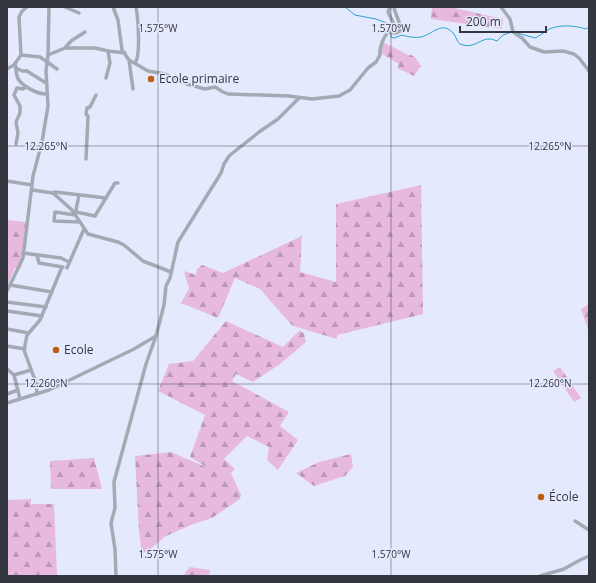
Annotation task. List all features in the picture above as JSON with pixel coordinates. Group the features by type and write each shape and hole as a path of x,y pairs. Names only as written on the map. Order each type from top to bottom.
{"street":[{"path":"7,69 15,63 21,55 19,17 22,11 27,7"},
{"path":"7,291 19,267 23,253 33,176 42,142 48,106 46,94 46,61 48,55 49,7"},
{"path":"65,7 79,13"},
{"path":"115,7 122,47 129,60 134,89"},
{"path":"135,63 137,59 138,45 138,18 136,7"},
{"path":"129,60 148,71 165,74 184,84 205,89 215,87 223,92 233,94 289,96 318,99 339,96 350,90 368,68 379,58 383,38 394,24 388,12 390,7"},
{"path":"389,32 398,32 401,28 394,7"},
{"path":"501,7 510,19 513,32 522,38 530,47 544,52 558,50 569,52 579,58 589,71"},
{"path":"65,48 71,41 85,32"},
{"path":"48,55 65,48 95,48 125,53"},
{"path":"106,78 110,63 108,51"},
{"path":"21,55 37,56 57,69"},
{"path":"15,63 17,78 26,87 39,93 46,94"},
{"path":"16,68 22,71 27,71 46,83"},
{"path":"16,144 18,133 16,122 20,112 20,106 14,95 16,88 23,89 26,87"},
{"path":"86,159 88,116 86,114 87,108 90,108 96,95"},
{"path":"116,576 115,549 111,523 115,508 114,482 146,364 156,336 164,305 166,286 180,236 226,161 259,132 278,119 299,98"},
{"path":"7,181 53,193 106,198"},
{"path":"80,222 54,222 55,212 95,216 115,184 118,184"},
{"path":"53,193 76,214 88,234 124,245 143,261 171,272"},
{"path":"76,214 79,195"},
{"path":"37,255 39,263 67,268 84,229"},
{"path":"23,253 61,258 69,262"},
{"path":"37,394 36,383 25,349 27,335 40,320 62,267"},
{"path":"10,285 52,292"},
{"path":"7,302 46,307"},
{"path":"7,311 42,316"},
{"path":"7,329 29,333"},
{"path":"7,403 49,390 134,349 156,336"},
{"path":"7,346 25,349"},
{"path":"7,369 14,375 20,399"},
{"path":"14,375 31,370"},
{"path":"7,394 18,390"},
{"path":"575,521 589,530"},
{"path":"540,576 564,569 589,556"}],"green space":[{"path":"432,7 450,7 503,19 502,29 431,19"},
{"path":"383,42 415,57 421,66 414,76 397,68 399,64 379,52"},
{"path":"421,185 423,314 337,335 337,339 293,326 260,289 235,278 218,318 181,303 189,289 184,271 196,275 197,269 202,265 223,273 302,236 300,272 336,282 336,204"},
{"path":"7,220 27,222 23,258 19,267 15,268 7,286"},
{"path":"589,304 589,332 581,309"},
{"path":"226,321 283,347 300,330 304,334 306,342 280,364 253,382 236,374 232,381 289,412 280,426 298,440 278,470 267,460 269,447 247,436 224,459 235,469 231,473 241,495 240,499 212,518 166,536 142,554 139,530 135,456 171,452 208,468 190,457 205,415 158,391 169,364 193,361"},
{"path":"560,367 581,398 574,402 553,371"},
{"path":"351,454 353,467 345,476 314,486 296,473 319,462"},
{"path":"94,458 102,489 51,489 50,461"},
{"path":"31,499 31,504 54,504 57,576 7,576 7,500"},
{"path":"190,567 210,570 209,576 183,576"}],"waterway":[{"path":"345,7 355,15 376,19 392,25"},
{"path":"395,26 395,32"},
{"path":"517,33 535,38 555,27 571,26 586,29 589,27"},
{"path":"391,34 391,37 394,38 402,35 419,37 425,36 440,28 444,28 453,32 460,44 469,46 486,39 497,41 503,35 512,32"}],"place":[{"name":"Ecole primaire","path":"151,79"},
{"name":"Ecole","path":"56,350"},
{"name":"École","path":"541,497"}]}
